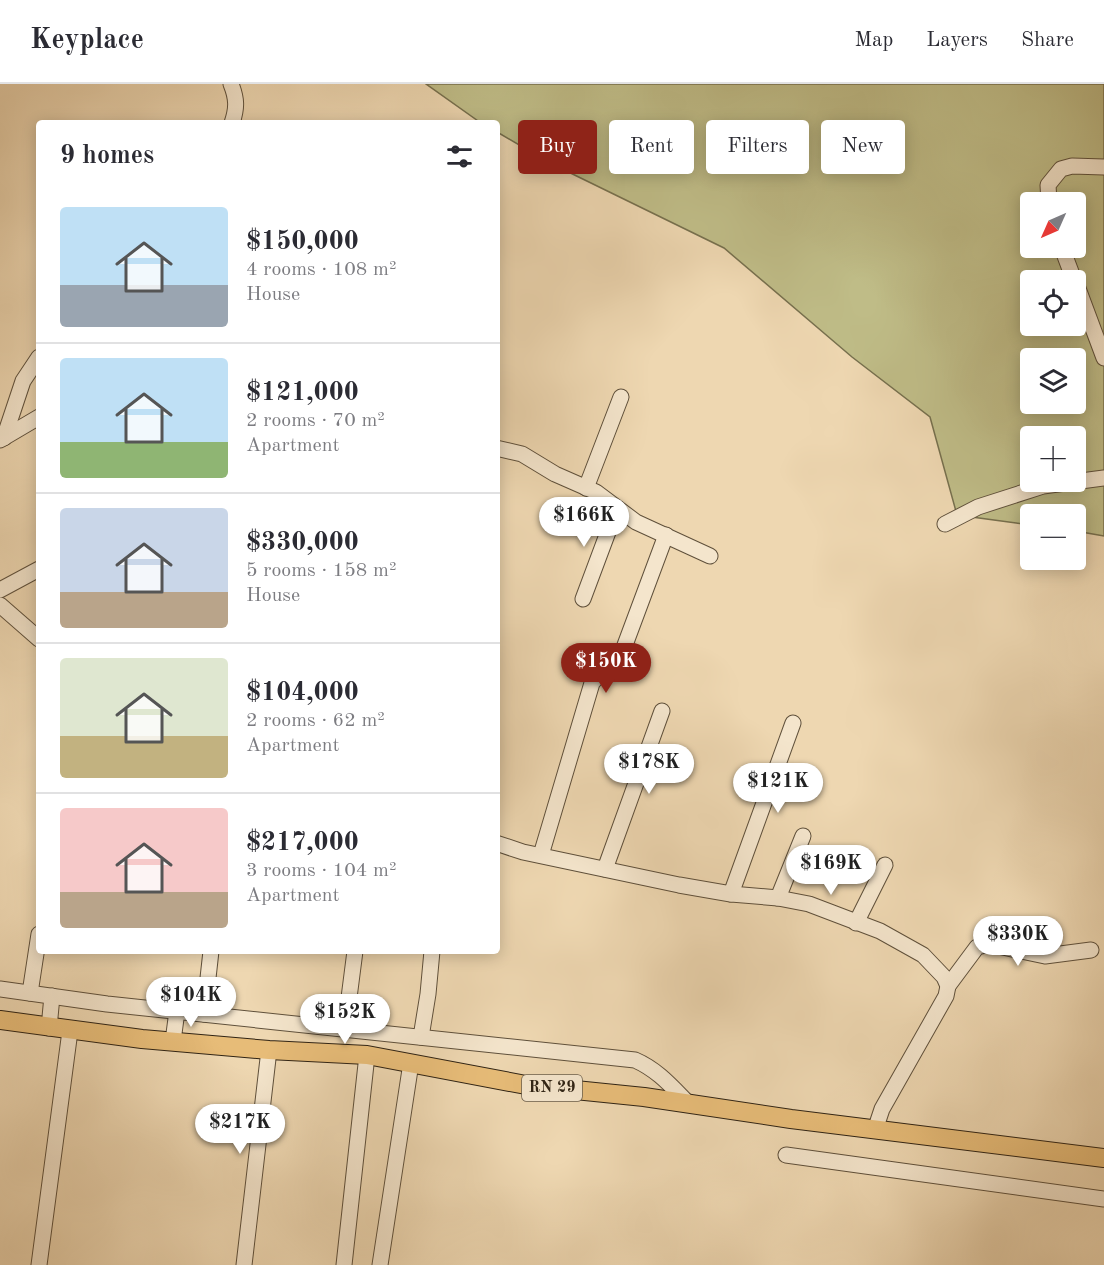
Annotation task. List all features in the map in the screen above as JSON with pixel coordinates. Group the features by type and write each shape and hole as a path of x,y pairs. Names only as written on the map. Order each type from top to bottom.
{"main road":[{"name":"RN 29","path":"0,1020 70,1031 173,1041 269,1050 367,1055 526,1085 1104,1158"}],"street":[{"path":"231,84 236,96 237,109 233,120"},
{"path":"1048,192 1048,185 1061,169 1072,166 1104,167"},
{"path":"1086,311 1104,358"},
{"path":"2,439 23,381 36,362"},
{"path":"586,488 621,397"},
{"path":"2,439 36,419"},
{"path":"500,449 522,454 555,474 602,496 636,522 710,556"},
{"path":"945,524 978,507 1042,486 1104,478"},
{"path":"583,599 617,508"},
{"path":"541,855 592,682 612,660 622,653 666,535"},
{"path":"0,590 35,575"},
{"path":"0,605 36,636"},
{"path":"605,869 662,711"},
{"path":"731,894 793,723"},
{"path":"778,898 803,836"},
{"path":"500,844 605,869 731,894 778,898 809,904 880,931 923,955 937,968 948,986"},
{"path":"856,923 885,865"},
{"path":"875,1130 882,1109 938,1015 948,986 978,947 989,944 1045,956 1091,950"},
{"path":"30,993 36,954"},
{"path":"204,1014 211,954"},
{"path":"345,1029 355,954"},
{"path":"421,1037 432,954"},
{"path":"0,989 177,1011 635,1060 649,1066 689,1104"},
{"path":"49,1028 52,996"},
{"path":"173,1041 177,1011"},
{"path":"39,1265 70,1031"},
{"path":"244,1265 269,1050"},
{"path":"344,1265 367,1055"},
{"path":"381,1265 411,1063"},
{"path":"786,1155 1104,1199"}],"shaded area":[{"path":"426,84 1104,84 1104,536 1086,533 1086,504 1020,504 1020,524 957,515 930,417 852,357 724,248 573,174 597,174 597,120 518,120 518,144 500,134 500,120 477,120"}]}
